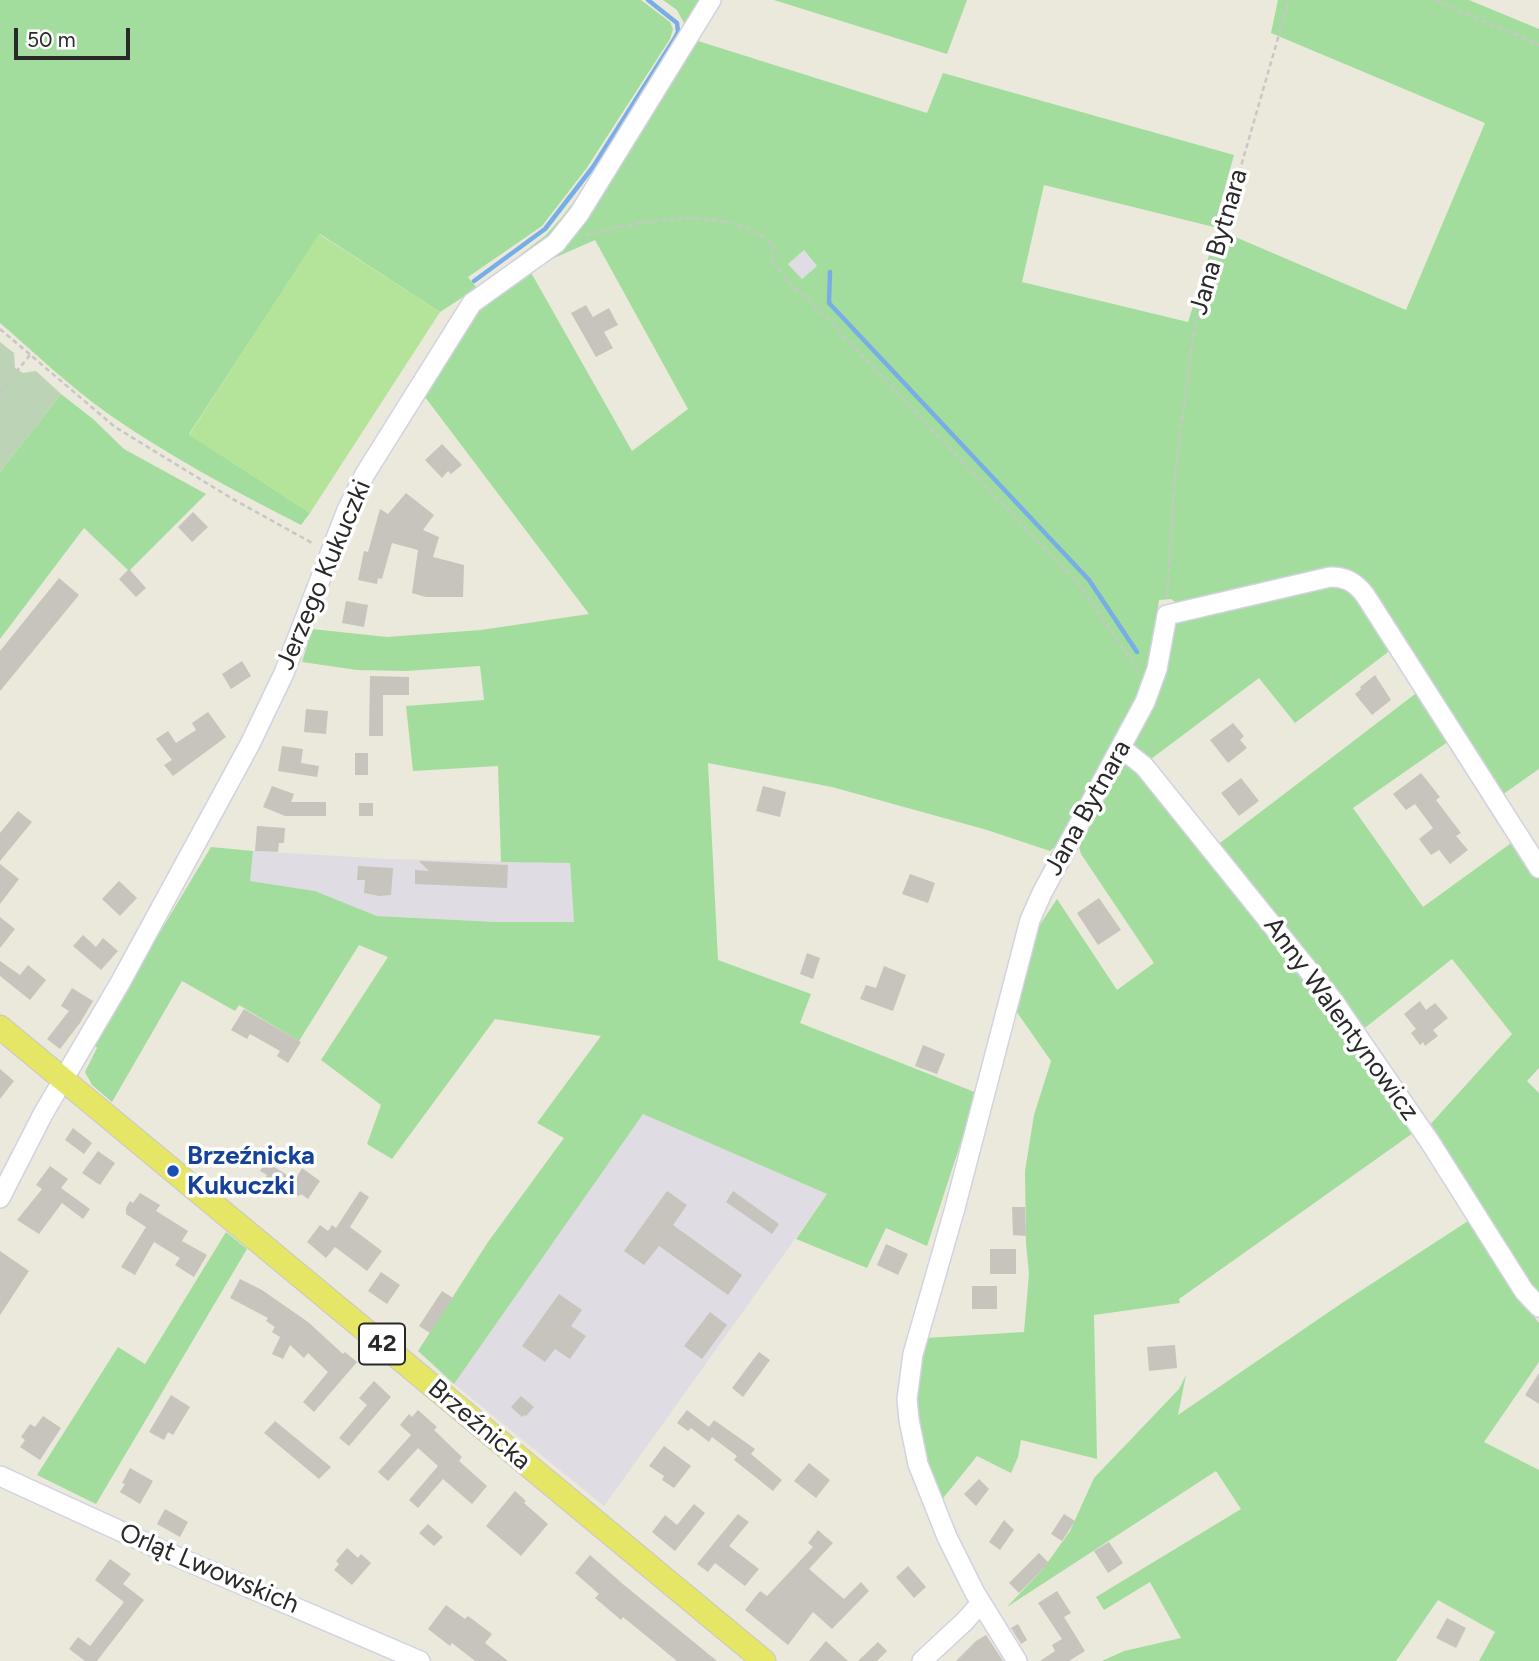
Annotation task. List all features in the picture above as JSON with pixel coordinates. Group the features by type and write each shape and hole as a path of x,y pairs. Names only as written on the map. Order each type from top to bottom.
{"main road":[{"name":"Brzeźnicka","path":"0,1027 764,1661"}],"street":[{"name":"Jerzego Kukuczki","path":"0,1198 43,1114 250,744 284,673 347,510 365,474 471,303 555,243 579,214 711,0"},
{"path":"1167,615 1329,577 1353,582 1373,607 1539,867"},
{"name":"Jana Bytnara","path":"1017,1661 981,1603 947,1537 918,1464 909,1420 908,1378 956,1208 1030,920 1152,687 1167,615"},
{"name":"Anny Walentynowicz","path":"1121,748 1144,766 1334,1002 1430,1142 1518,1282 1539,1307"},
{"name":"Orląt Lwowskich","path":"0,1476 166,1552 420,1661"},
{"path":"922,1661 981,1603"}],"path":[{"name":"Jana Bytnara","path":"1167,615 1175,475 1194,329 1289,0"},
{"path":"1435,0 1539,44"},
{"path":"555,243 648,221 677,219 737,225 761,234 774,246 772,262 789,282 819,310 1081,587 1152,687"},
{"path":"0,329 115,427 231,498 331,553"},
{"path":"0,392 30,355"}],"shaded area":[{"path":"804,250 817,266 802,279 788,263"},
{"path":"253,851 387,859 570,863 574,922 496,922 377,916 315,891 249,881"},
{"path":"643,1113 827,1194 604,1506 454,1384"}],"green space":[{"path":"0,0 641,0 670,22 673,29 670,39 586,169 542,226 468,277 477,288 440,312 320,234 189,434 310,513 301,525 202,472 130,429 79,392 0,323"},
{"path":"663,0 721,0 698,41 927,113 943,73 1234,155 1214,227 1044,185 1022,282 1188,322 1216,233 1233,236 1406,310 1485,123 1271,33 1278,0 1469,0 1539,29 1539,769 1499,797 1357,579 1180,605 1171,599 1159,600 1148,682 1067,836 1050,851 987,830 832,787 708,763 718,960 811,994 800,1023 977,1093 927,1246 886,1228 867,1268 796,1239 827,1194 643,1114 454,1384 418,1351 488,1242 564,1138 537,1123 601,1036 495,1019 392,1159 367,1144 381,1105 321,1060 388,957 359,945 299,1041 239,1005 235,1011 182,981 112,1102 92,1085 85,1072 97,1048 93,1044 211,847 253,851 250,881 315,891 377,916 496,922 574,922 570,863 501,862 498,766 413,771 406,706 484,700 480,666 406,671 357,670 302,662 312,629 387,637 481,630 589,614 425,397 445,360 477,288 546,235 596,172 685,25 677,10","holes":["595,240 688,409 632,451 529,269","804,250 817,266 802,279 788,264"]},
{"path":"774,0 967,0 947,54"},
{"path":"319,234 440,312 310,513 189,435"},
{"path":"0,342 14,353 15,368 23,373 36,371 61,394 0,472"},
{"path":"61,394 93,419 124,449 206,494 129,571 84,528 0,639 0,472"},
{"path":"1332,581 1354,588 1393,648 1295,723 1259,678 1147,762 1133,744 1173,623"},
{"path":"1419,691 1449,741 1353,808 1423,907 1514,841 1539,878 1539,1068 1527,1081 1539,1093 1539,1300 1427,1128 1512,1034 1452,959 1361,1031 1216,846"},
{"path":"1131,764 1339,1018 1413,1133 1179,1299 1180,1303 1094,1315 1097,1459 1021,1440 1011,1473 977,1456 940,1502 924,1459 916,1421 917,1383 926,1338 1024,1332 1029,1274 1025,1171 1034,1115 1051,1061 1014,1008 1031,938 1057,899 1117,990 1154,963 1081,854 1077,840 1119,766"},
{"path":"1468,1221 1503,1275 1539,1323 1539,1362 1484,1442 1539,1470 1539,1661 1479,1661 1495,1632 1438,1600 1396,1661 1102,1661 1124,1651 1181,1638 1150,1582 1104,1610 1096,1597 1241,1509 1216,1471 1007,1607 1043,1569 1070,1531 1094,1478 1179,1389 1186,1375 1178,1415"},
{"path":"226,1232 247,1249 96,1504 37,1475 118,1347 145,1364"}],"building":[{"path":"586,305 593,317 609,308 618,325 604,332 613,348 596,357 571,313"},
{"path":"442,444 462,465 451,474 448,471 442,478 425,460"},
{"path":"406,493 434,515 423,530 439,537 433,557 464,565 463,597 426,597 412,593 418,550 392,543 382,579 378,578 377,584 358,580 364,551 368,552 380,509 388,514"},
{"path":"193,512 208,527 192,542 178,527"},
{"path":"129,569 146,588 136,597 119,579"},
{"path":"59,578 79,595 0,691 0,651"},
{"path":"346,601 368,605 364,627 342,623"},
{"path":"242,661 251,676 231,689 222,674"},
{"path":"1375,675 1391,700 1372,715 1355,694"},
{"path":"370,676 409,677 409,695 383,695 383,736 369,736"},
{"path":"306,709 328,711 326,734 304,732"},
{"path":"208,712 226,737 173,776 164,765 172,760 156,739 168,731 176,743 196,730 192,723"},
{"path":"1233,723 1244,736 1240,740 1247,748 1228,763 1210,740"},
{"path":"282,746 303,749 301,763 319,766 317,777 278,771"},
{"path":"355,753 368,753 368,775 355,775"},
{"path":"1421,773 1440,797 1436,800 1461,833 1456,836 1468,850 1450,864 1439,850 1431,855 1419,839 1433,828 1415,804 1406,810 1393,794"},
{"path":"1241,778 1259,801 1239,816 1221,793"},
{"path":"272,786 294,794 291,802 326,802 326,816 285,816 263,807"},
{"path":"763,786 786,792 780,817 756,811"},
{"path":"359,803 373,803 373,816 359,816"},
{"path":"18,811 32,822 0,861 0,833"},
{"path":"257,826 285,828 284,843 279,843 278,852 255,851"},
{"path":"419,861 508,865 507,888 415,884 415,870 429,871"},
{"path":"0,864 19,879 0,904"},
{"path":"358,866 393,868 391,895 364,893 365,880 357,880"},
{"path":"910,874 935,883 928,903 902,894"},
{"path":"119,881 137,898 120,916 102,899"},
{"path":"1099,898 1121,930 1098,945 1077,913"},
{"path":"0,917 15,929 0,948"},
{"path":"83,935 96,947 103,938 118,951 101,970 73,946"},
{"path":"807,953 820,958 813,979 800,974"},
{"path":"0,961 20,975 28,965 46,980 30,1000 0,976"},
{"path":"884,966 906,975 893,1011 860,999 866,985 876,988"},
{"path":"72,988 93,1001 60,1049 47,1039 69,1011 61,1006"},
{"path":"1420,1001 1426,1010 1435,1003 1448,1018 1433,1030 1438,1036 1425,1046 1423,1042 1420,1045 1411,1033 1416,1029 1404,1014"},
{"path":"244,1009 301,1042 288,1063 277,1056 280,1051 250,1034 247,1039 231,1030"},
{"path":"923,1045 945,1054 937,1074 915,1066"},
{"path":"0,1069 14,1081 0,1099"},
{"path":"73,1128 92,1143 84,1154 65,1140"},
{"path":"98,1151 115,1163 100,1185 82,1173"},
{"path":"266,1162 295,1180 302,1168 320,1181 308,1199 278,1183 270,1197 258,1190 267,1175 260,1171"},
{"path":"50,1166 68,1179 61,1188 90,1209 83,1219 62,1203 39,1234 17,1220 42,1189 36,1185"},
{"path":"360,1191 369,1197 350,1227 382,1251 367,1271 335,1247 326,1258 307,1242 320,1225 328,1231 332,1225 336,1228"},
{"path":"667,1191 687,1205 673,1225 742,1275 728,1295 659,1246 644,1265 624,1251"},
{"path":"733,1191 779,1224 772,1234 726,1202"},
{"path":"140,1193 160,1205 156,1211 188,1231 182,1241 207,1255 194,1277 175,1265 180,1258 154,1242 135,1275 121,1267 146,1227 126,1214 130,1201 133,1203"},
{"path":"1012,1207 1025,1207 1026,1236 1013,1235"},
{"path":"886,1244 908,1254 898,1275 877,1265"},
{"path":"990,1249 1016,1249 1016,1274 990,1274"},
{"path":"0,1251 29,1271 0,1315"},
{"path":"381,1272 400,1285 387,1304 368,1291"},
{"path":"240,1279 262,1290 308,1322 343,1354 345,1352 357,1362 314,1412 303,1402 328,1372 308,1353 304,1358 290,1345 283,1359 272,1354 280,1337 272,1332 275,1327 266,1321 268,1318 230,1298"},
{"path":"972,1286 997,1286 997,1309 972,1309"},
{"path":"442,1291 453,1298 430,1333 419,1326"},
{"path":"559,1294 582,1310 571,1326 586,1336 570,1359 555,1349 545,1362 522,1346"},
{"path":"710,1312 727,1325 702,1359 684,1346"},
{"path":"1175,1345 1177,1368 1149,1371 1147,1347"},
{"path":"759,1352 770,1360 743,1397 732,1388"},
{"path":"1539,1373 1539,1404 1525,1395"},
{"path":"374,1381 391,1397 349,1446 339,1438 367,1405 359,1398"},
{"path":"171,1395 190,1407 173,1435 168,1432 164,1440 149,1432"},
{"path":"521,1396 534,1407 522,1417 511,1407"},
{"path":"418,1410 437,1427 434,1430 462,1457 459,1461 487,1486 472,1504 443,1479 418,1508 409,1500 438,1466 418,1448 388,1481 378,1472 411,1435 400,1425 409,1414 412,1417"},
{"path":"687,1410 709,1427 714,1420 755,1449 751,1454 782,1480 773,1491 734,1460 737,1456 712,1437 709,1442 691,1428 688,1431 677,1423"},
{"path":"43,1416 61,1428 40,1460 20,1447 25,1440 21,1437 30,1424 35,1427"},
{"path":"275,1421 331,1467 319,1479 264,1433"},
{"path":"664,1446 691,1466 674,1488 662,1480 664,1476 649,1466"},
{"path":"809,1463 830,1480 816,1498 794,1481"},
{"path":"130,1468 153,1481 140,1504 120,1492"},
{"path":"979,1479 989,1489 976,1506 964,1494"},
{"path":"515,1491 526,1501 524,1503 548,1524 521,1556 486,1526"},
{"path":"694,1504 705,1513 675,1551 652,1532 665,1515 677,1525"},
{"path":"165,1509 188,1522 180,1537 157,1524"},
{"path":"738,1514 749,1522 729,1546 759,1569 745,1586 715,1563 708,1572 697,1564"},
{"path":"1064,1514 1075,1521 1062,1541 1051,1534"},
{"path":"1004,1520 1014,1530 1000,1550 989,1542"},
{"path":"428,1524 443,1537 434,1546 419,1533"},
{"path":"818,1530 833,1543 809,1569 844,1599 861,1582 869,1591 832,1629 813,1612 788,1645 745,1610 760,1591 767,1596 813,1547 808,1543"},
{"path":"1109,1542 1123,1563 1108,1573 1094,1551"},
{"path":"347,1548 358,1558 361,1554 371,1563 352,1585 334,1570 339,1564 336,1561"},
{"path":"1039,1553 1049,1563 1019,1593 1009,1583"},
{"path":"590,1555 717,1661 677,1661 623,1617 621,1620 595,1598 599,1594 575,1573"},
{"path":"110,1559 131,1574 123,1584 144,1600 97,1661 85,1661 69,1649 78,1637 90,1646 124,1602 95,1580"},
{"path":"908,1566 926,1587 914,1598 896,1577"},
{"path":"1057,1591 1071,1613 1064,1617 1085,1651 1069,1661 1040,1661 1055,1651 1052,1645 1062,1639 1038,1603"},
{"path":"446,1605 465,1619 468,1616 492,1634 485,1643 508,1661 475,1661 428,1629"},
{"path":"1447,1618 1466,1628 1456,1648 1436,1638"},
{"path":"1018,1624 1027,1640 1021,1644 1011,1628"},
{"path":"986,1635 1003,1661 956,1661 976,1641"},
{"path":"826,1641 848,1661 809,1661"},
{"path":"878,1642 887,1651 877,1661 858,1661"}],"waterway":[{"path":"474,281 545,229 593,167 675,38 678,32 677,23 648,0"},
{"path":"830,272 829,303 1089,580 1137,652"}],"place":[{"name":"Brzeźnicka Kukuczki","path":"173,1171"}]}
